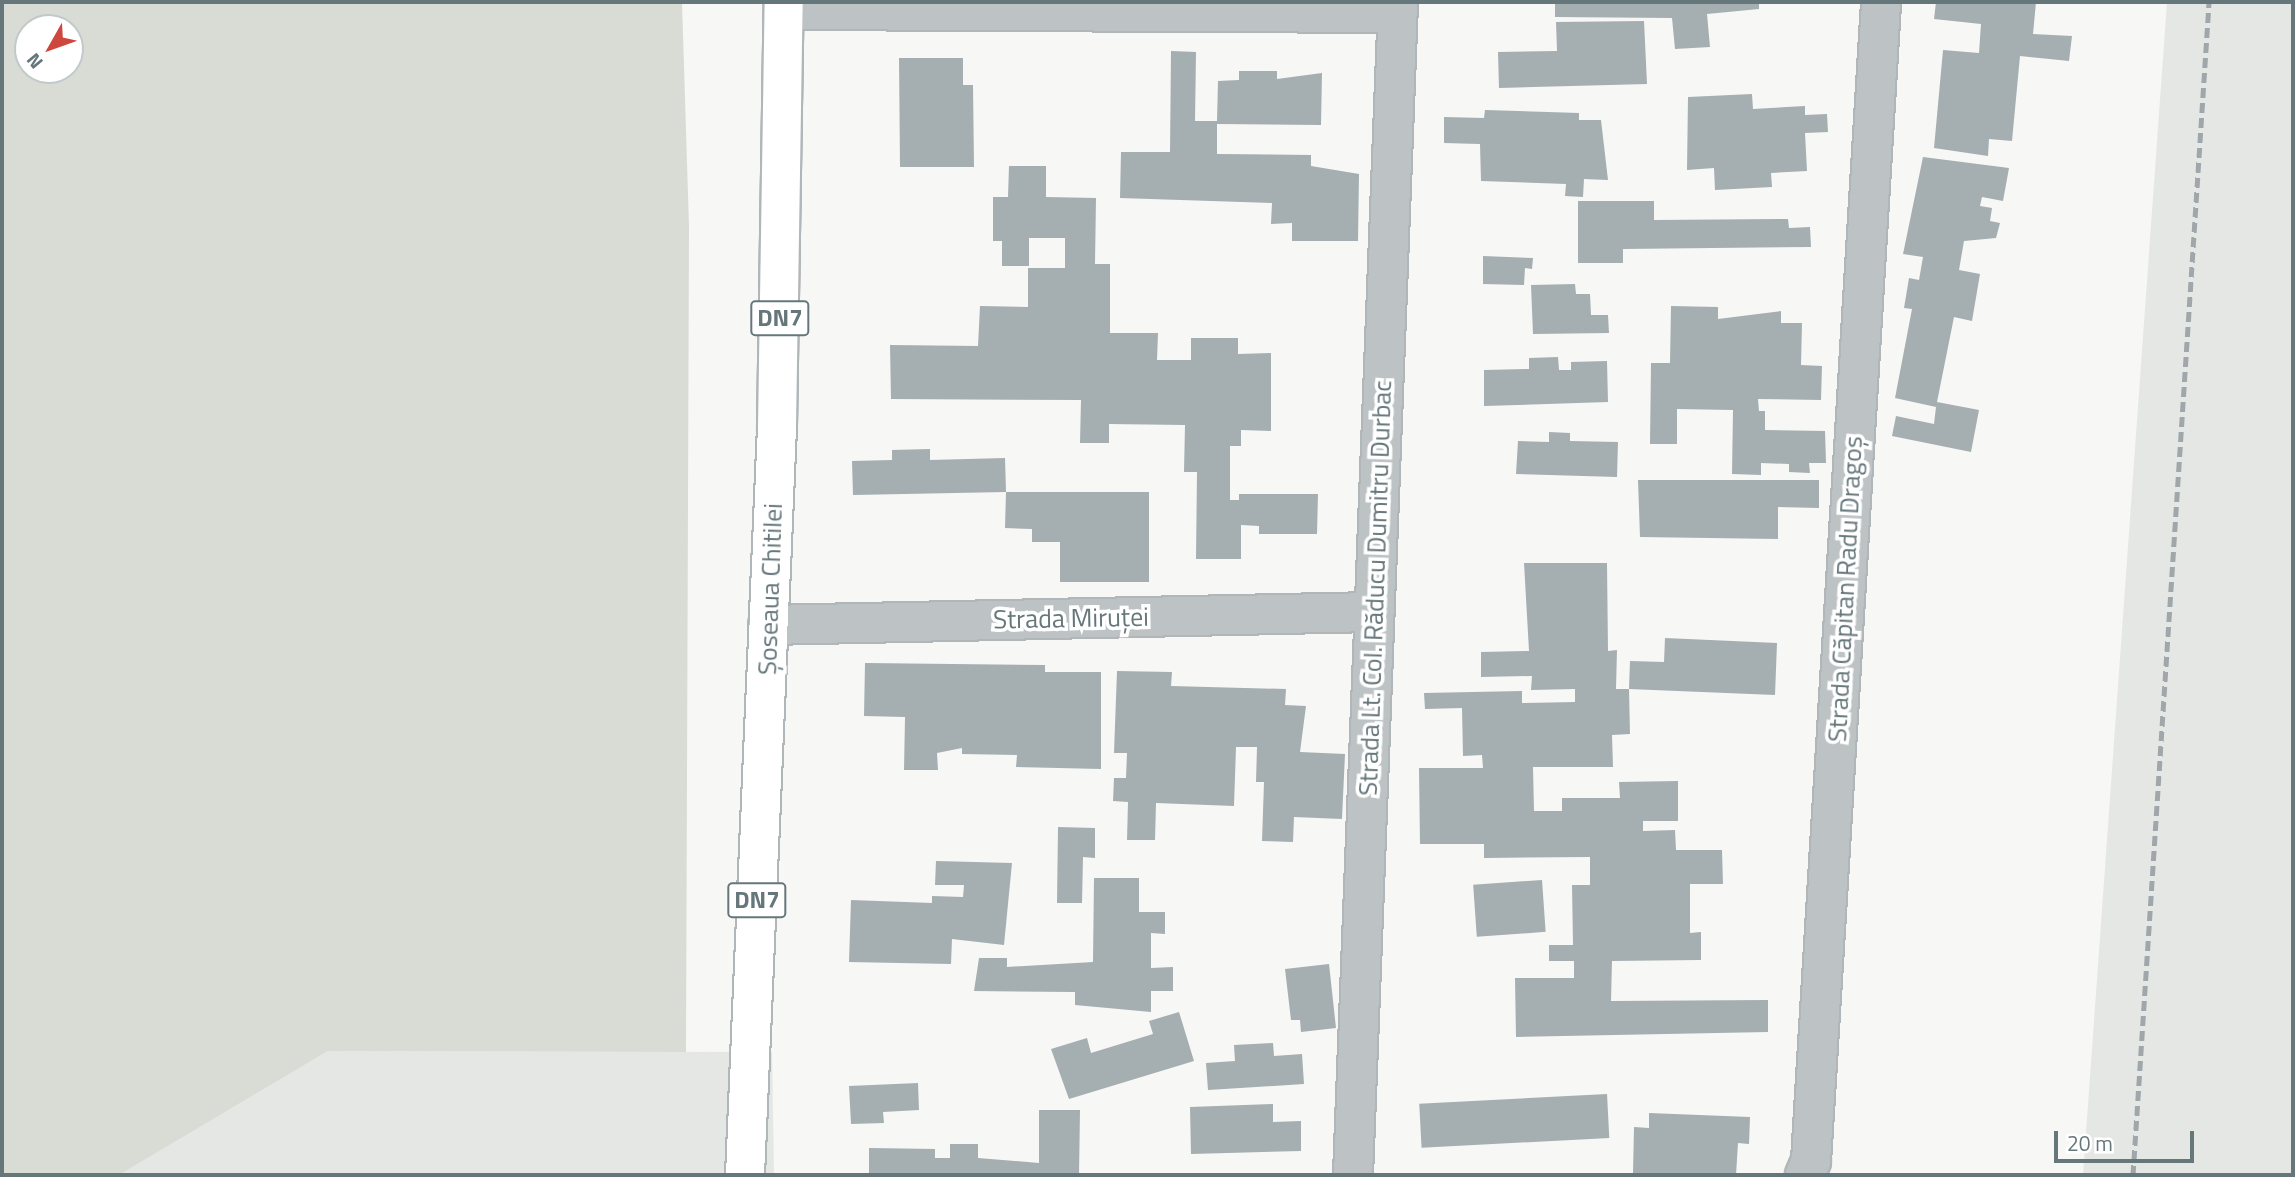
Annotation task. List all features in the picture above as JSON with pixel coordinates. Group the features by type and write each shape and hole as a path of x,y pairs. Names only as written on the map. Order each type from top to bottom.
{"main road":[{"name":"Șoseaua Chitilei","path":"745,1175 768,625 785,6"}],"street":[{"name":"Strada Căpitan Radu Dragoș","path":"1805,1175 1811,1161 1881,2"},
{"path":"785,6 1397,7"},
{"name":"Strada Lt. Col. Răducu Dumitru Durbac","path":"1353,1175 1397,7"},
{"name":"Strada Miruței","path":"768,625 1373,612"}],"shaded area":[{"path":"2,2 682,2 689,227 686,1052 328,1051 119,1175 2,1175"},
{"path":"2167,2 2293,2 2293,1175 2083,1175"},
{"path":"328,1051 772,1052 774,1175 119,1175"}],"building":[{"path":"1555,2 1759,2 1759,9 1707,14 1710,47 1675,49 1672,18 1555,17"},
{"path":"1936,2 2036,2 2033,34 2072,36 2069,61 2020,56 2012,141 1989,139 1988,156 1934,148 1943,50 1979,53 1981,24 1934,19"},
{"path":"1644,21 1647,84 1499,88 1498,52 1557,51 1556,22"},
{"path":"1171,51 1196,52 1195,121 1217,121 1218,81 1239,80 1239,71 1277,71 1277,79 1322,73 1321,125 1217,124 1217,154 1311,155 1311,166 1359,174 1358,241 1292,241 1292,223 1271,224 1272,203 1120,198 1121,152 1170,152"},
{"path":"899,58 963,58 963,85 973,85 974,167 900,167"},
{"path":"1752,94 1753,109 1805,106 1805,115 1827,114 1828,132 1805,133 1807,171 1771,173 1772,187 1715,190 1714,168 1687,170 1688,97"},
{"path":"1485,110 1579,113 1579,120 1601,120 1608,180 1584,179 1583,197 1565,196 1566,184 1481,181 1480,144 1444,143 1444,117 1484,118"},
{"path":"1923,157 2009,168 2003,201 1982,197 1980,206 1992,208 1990,221 2000,223 1996,238 1964,241 1959,270 1980,274 1972,321 1954,317 1937,402 1979,410 1971,452 1892,436 1896,416 1934,424 1936,407 1895,398 1912,309 1904,308 1909,278 1919,280 1923,257 1903,254"},
{"path":"1009,166 1046,166 1046,197 1096,198 1095,264 1110,264 1110,333 1158,333 1157,360 1191,360 1191,338 1238,338 1238,354 1271,353 1271,431 1241,430 1241,446 1230,446 1230,500 1239,500 1239,494 1318,494 1317,534 1259,534 1259,526 1241,525 1241,559 1196,559 1197,472 1184,472 1185,425 1109,424 1109,443 1080,443 1081,400 891,399 890,345 978,346 980,306 1028,307 1028,268 1065,268 1065,238 1029,238 1029,266 1002,266 1002,241 993,241 993,197 1008,197"},
{"path":"1578,201 1654,201 1654,220 1788,219 1789,228 1810,227 1811,247 1623,249 1623,263 1578,263"},
{"path":"1483,256 1533,258 1532,269 1525,268 1524,285 1483,284"},
{"path":"1575,284 1576,294 1590,294 1591,315 1608,315 1609,333 1533,334 1531,285"},
{"path":"1671,306 1718,307 1718,319 1781,311 1781,323 1802,323 1801,365 1822,366 1821,400 1758,399 1759,411 1765,411 1765,430 1825,431 1826,463 1809,463 1810,473 1789,472 1789,464 1761,463 1761,475 1732,474 1733,410 1677,409 1677,444 1650,444 1651,363 1670,363"},
{"path":"1558,357 1559,370 1571,370 1571,362 1607,361 1608,402 1484,406 1484,370 1529,369 1529,358"},
{"path":"1549,432 1570,433 1570,441 1618,442 1617,477 1516,474 1518,441 1549,442"},
{"path":"930,449 930,460 1005,458 1006,492 853,495 852,461 892,460 892,450"},
{"path":"1638,480 1819,480 1819,508 1778,507 1778,539 1640,537"},
{"path":"1006,492 1149,492 1149,582 1060,582 1060,542 1032,542 1032,529 1005,528"},
{"path":"1524,563 1607,563 1608,651 1617,650 1616,689 1629,689 1630,734 1612,735 1613,767 1533,767 1534,811 1562,811 1562,798 1620,798 1619,782 1678,781 1678,821 1643,821 1643,831 1675,830 1676,850 1722,850 1723,884 1690,884 1690,933 1701,932 1701,960 1612,961 1611,1001 1768,1000 1768,1032 1516,1037 1515,978 1574,978 1574,961 1549,961 1549,945 1573,945 1572,885 1590,885 1590,857 1484,858 1484,844 1420,844 1419,768 1483,768 1482,755 1463,756 1462,708 1425,709 1424,693 1522,691 1522,703 1575,702 1575,689 1531,690 1532,676 1481,677 1481,652 1529,651"},
{"path":"1665,638 1777,643 1775,695 1629,689 1630,661 1664,662"},
{"path":"865,663 1045,665 1045,672 1101,672 1101,769 1016,767 1017,755 962,754 962,748 937,753 938,770 904,770 905,717 864,716"},
{"path":"1117,671 1172,672 1171,686 1286,689 1285,705 1306,706 1300,752 1345,754 1342,819 1294,817 1293,842 1262,841 1264,782 1256,782 1257,747 1236,747 1234,806 1156,803 1155,840 1127,840 1128,802 1113,801 1114,778 1126,778 1127,753 1114,753"},
{"path":"1058,827 1095,828 1095,858 1083,857 1082,903 1057,903"},
{"path":"936,861 1012,863 1004,945 952,939 951,964 849,962 851,900 932,903 932,896 963,897 964,885 935,885"},
{"path":"1094,878 1139,878 1139,912 1165,912 1165,934 1151,933 1151,968 1173,967 1173,991 1151,991 1151,1012 1075,1005 1075,992 974,991 979,958 1007,958 1007,967 1093,962"},
{"path":"1542,880 1546,932 1477,937 1473,885"},
{"path":"1329,964 1336,1028 1301,1032 1300,1020 1291,1020 1285,969"},
{"path":"1179,1012 1194,1061 1069,1099 1051,1049 1087,1038 1091,1053 1153,1034 1149,1021"},
{"path":"1273,1043 1274,1056 1302,1054 1304,1084 1208,1090 1206,1063 1235,1061 1234,1045"},
{"path":"918,1083 919,1110 883,1112 884,1123 851,1124 849,1086"},
{"path":"1607,1094 1609,1138 1422,1148 1419,1104"},
{"path":"1273,1104 1273,1122 1301,1121 1301,1151 1191,1154 1190,1107"},
{"path":"1039,1110 1080,1110 1079,1175 869,1175 869,1148 935,1149 935,1158 950,1158 950,1144 978,1144 978,1158 1039,1163"},
{"path":"1649,1113 1750,1117 1749,1144 1738,1143 1736,1175 1633,1173 1634,1127 1649,1128"}],"railway":[{"path":"2133,1175 2209,2"}]}
